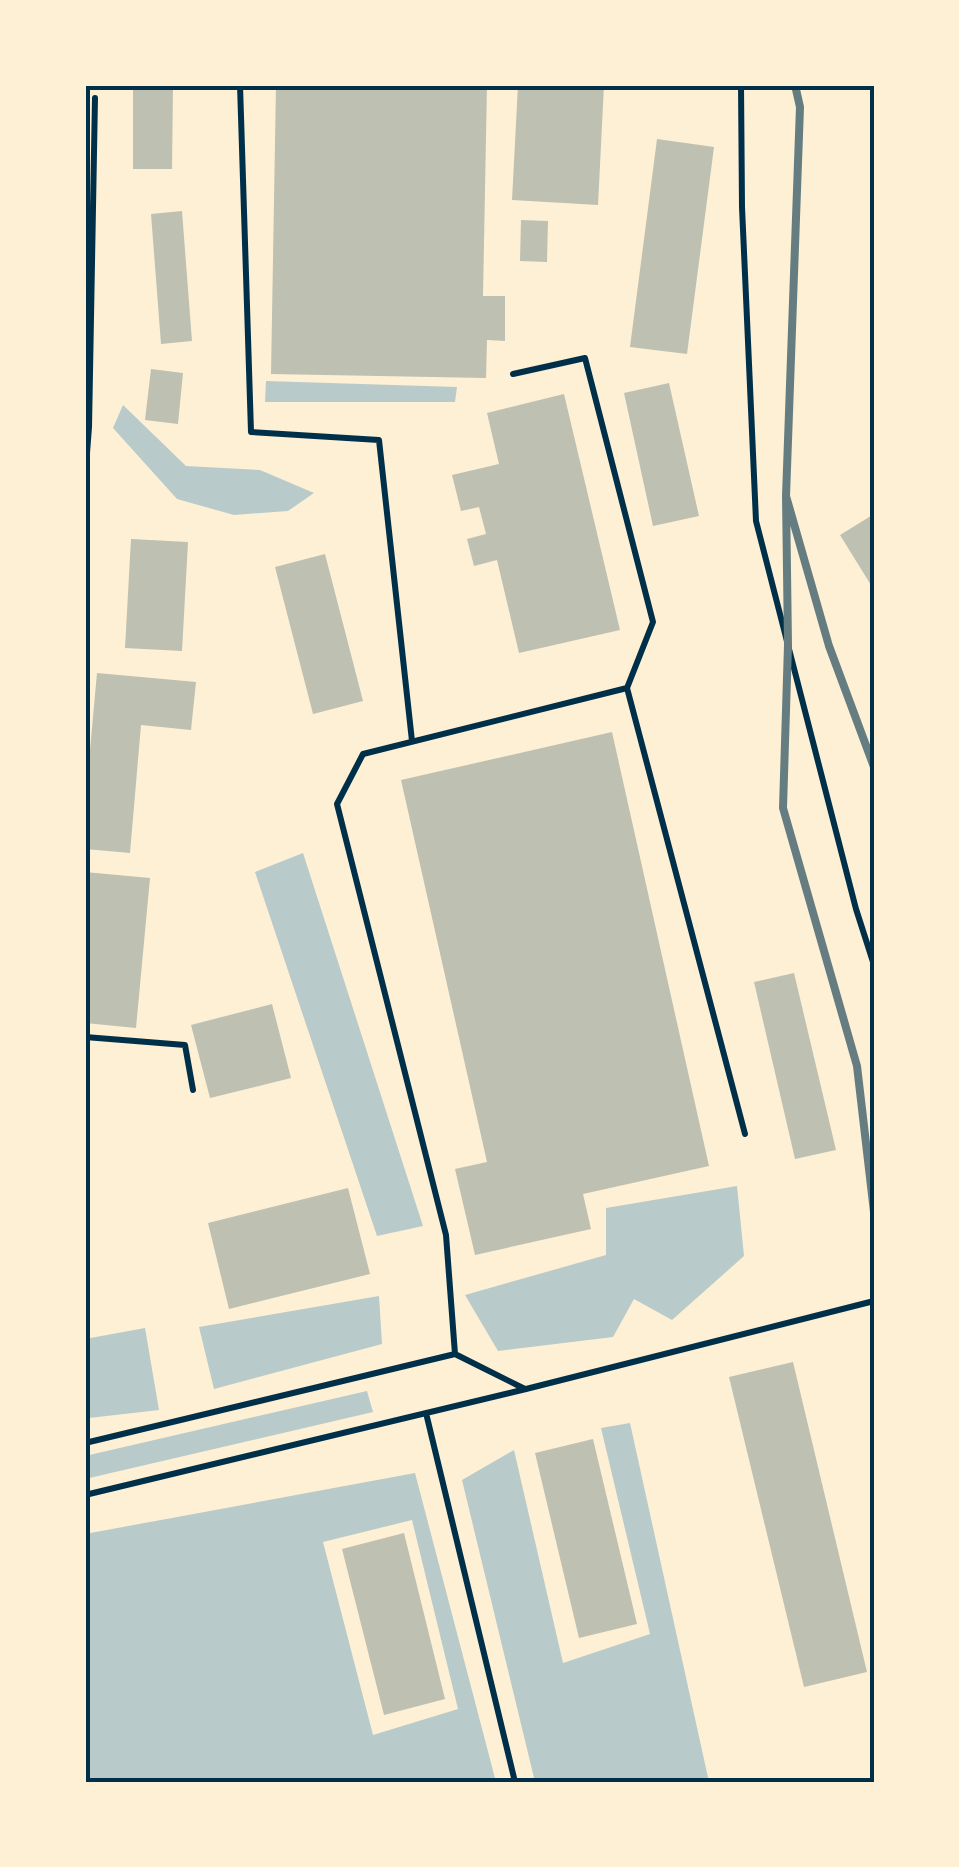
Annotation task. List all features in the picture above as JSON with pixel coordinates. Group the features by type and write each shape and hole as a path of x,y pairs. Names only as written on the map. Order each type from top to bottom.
{"lane":[{"path":"240,85 251,432 379,440 412,741"},
{"path":"741,85 742,207 756,521 856,909 874,964"},
{"path":"85,479 95,98"},
{"path":"512,374 586,358 654,622 628,688 745,1134"},
{"path":"455,1354 446,1234 338,804 363,754 628,688"},
{"path":"85,1037 185,1045 193,1090"},
{"path":"85,1494 874,1301"},
{"path":"85,1443 455,1354 526,1389"},
{"path":"426,1413 515,1782"}],"shaded area":[{"path":"266,381 457,387 455,402 265,402"},
{"path":"123,405 186,466 260,470 314,493 288,511 234,515 177,499 113,428"},
{"path":"303,853 423,1226 377,1236 255,872"},
{"path":"737,1186 744,1256 672,1320 634,1299 613,1337 498,1351 465,1295 606,1255 606,1208"},
{"path":"379,1296 382,1344 214,1389 199,1327"},
{"path":"145,1328 159,1410 89,1418 85,1415 85,1339"},
{"path":"367,1391 373,1412 85,1479 85,1456"},
{"path":"630,1423 709,1782 535,1782 462,1480 514,1450 563,1663 650,1634 601,1428"},
{"path":"415,1473 496,1782 85,1782 85,1534","holes":["412,1520 458,1709 373,1735 323,1542"]}],"building":[{"path":"276,85 487,85 483,296 505,296 505,341 487,340 486,378 271,374"},
{"path":"518,85 604,85 598,205 512,200"},
{"path":"133,86 173,86 172,169 133,169"},
{"path":"657,139 714,147 687,354 630,347"},
{"path":"182,211 192,341 161,344 151,214"},
{"path":"521,220 548,221 547,262 520,261"},
{"path":"151,369 183,373 178,424 145,420"},
{"path":"669,383 699,516 653,526 624,393"},
{"path":"564,394 620,630 519,653 497,560 474,566 467,539 486,534 479,507 461,511 452,475 499,464 487,413"},
{"path":"874,514 874,590 840,535"},
{"path":"131,539 188,542 182,651 125,648"},
{"path":"325,554 363,701 313,714 275,567"},
{"path":"97,673 196,682 191,730 141,725 130,853 85,849"},
{"path":"612,732 709,1166 583,1194 591,1229 475,1255 455,1169 487,1162 401,780"},
{"path":"85,872 150,878 136,1028 85,1023"},
{"path":"794,973 836,1150 795,1159 754,982"},
{"path":"272,1004 291,1078 210,1098 191,1025"},
{"path":"348,1188 370,1274 229,1309 208,1223"},
{"path":"793,1362 867,1672 804,1687 729,1377"},
{"path":"593,1439 637,1624 579,1638 535,1453"},
{"path":"404,1533 445,1699 384,1715 342,1549"}],"railway":[{"path":"795,85 800,107 786,496 829,646 874,767"},
{"path":"786,496 788,645 783,808 857,1066 874,1212"}]}
